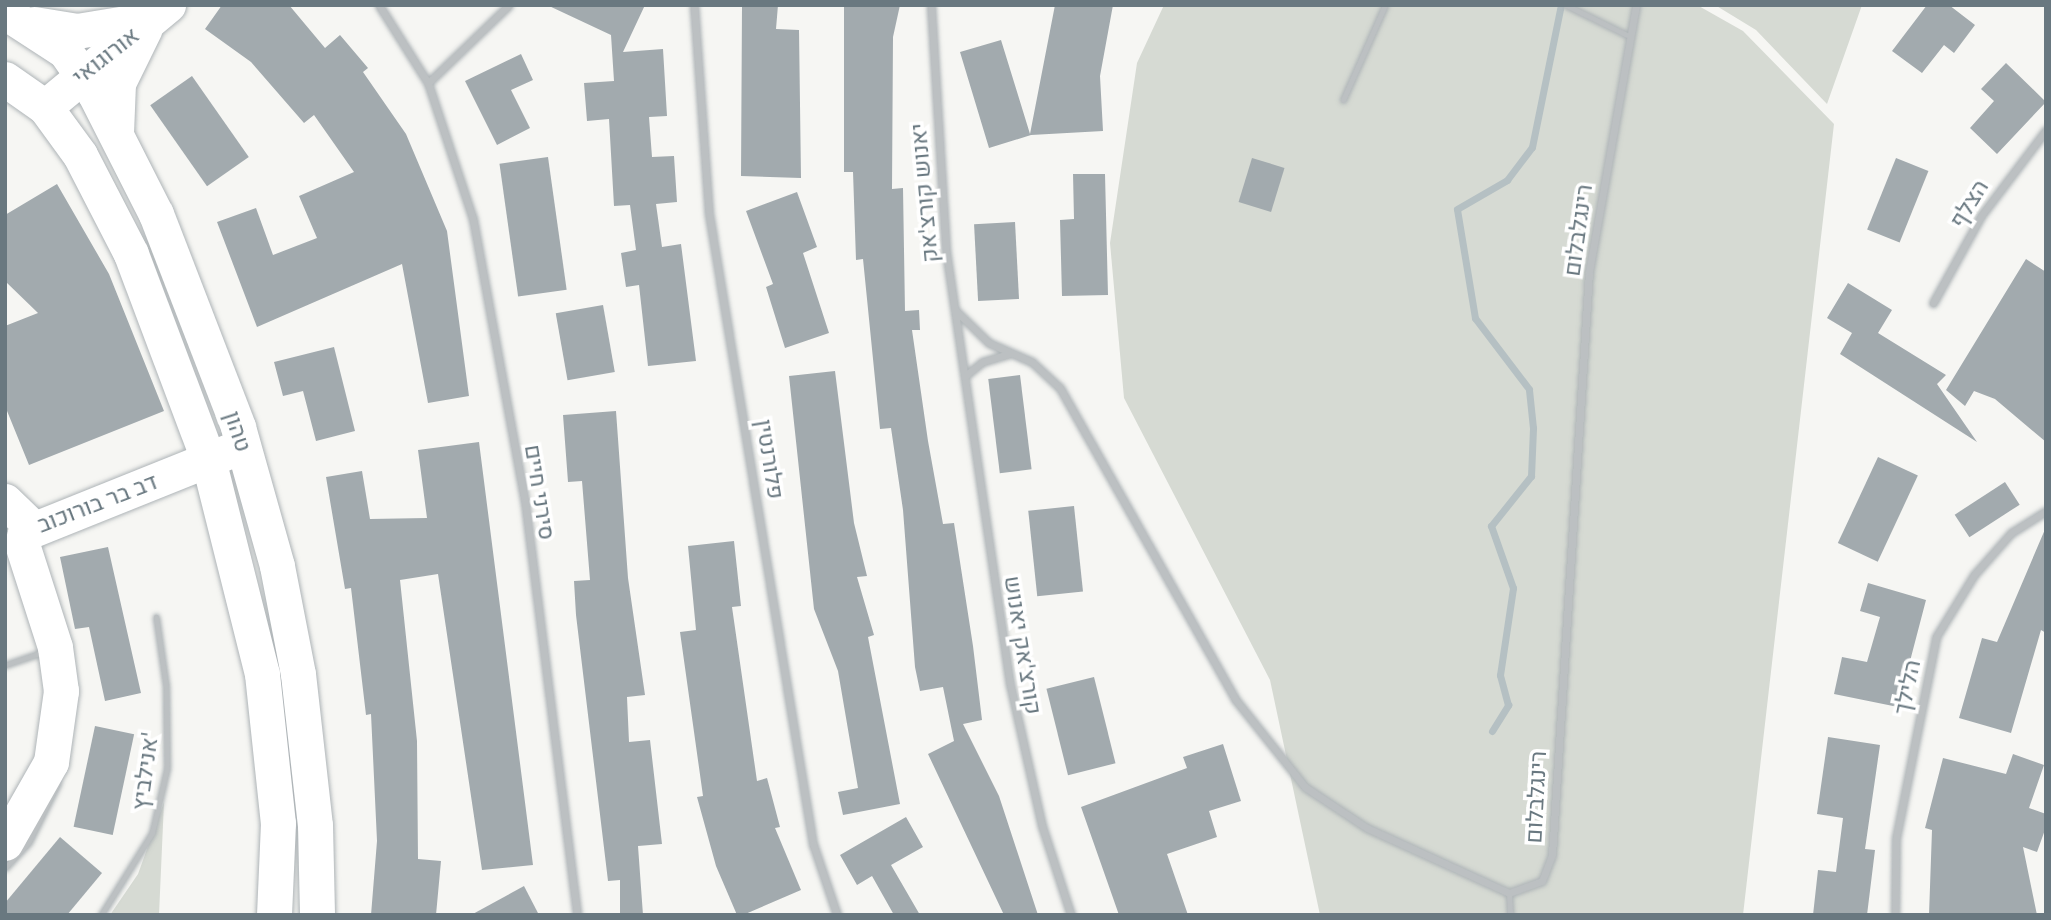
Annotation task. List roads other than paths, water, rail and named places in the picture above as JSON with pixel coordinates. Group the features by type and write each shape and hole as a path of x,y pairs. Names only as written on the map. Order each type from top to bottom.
{"main road":[{"path":"17,17 77,31 159,12"},
{"path":"116,134 114,104 124,65 159,12"},
{"name":"אורוגואי","path":"45,107 82,70 159,12"},
{"name":"טהון","path":"17,17 82,70 116,134 174,259 244,445 298,674 315,825 317,915"},
{"name":"טהון","path":"5,79 45,107 80,155 131,254 208,459 262,674 278,823 274,915"},
{"path":"148,482 182,444 187,400"},
{"name":"דב בר בורוכוב","path":"5,843 51,762 61,691 61,645 22,544 33,536 148,482 244,445"},
{"path":"5,501 33,536"}],"street":[{"name":"סירני חיים","path":"379,5 428,83 473,219 523,490 577,915"},
{"path":"428,83 509,5"},
{"name":"פלורנטין","path":"694,5 709,214 813,844 837,915"},
{"name":"יאנוש קורצ'אק","path":"931,5 956,311 965,376"},
{"name":"רינגלבלום","path":"1509,893 1542,881 1552,855 1589,271 1627,35 1636,5"},
{"name":"הצלף","path":"1933,303 1986,209 2046,131"},
{"path":"956,311 1009,354 1032,362 1083,422 1235,699 1280,761 1324,804 1509,893"},
{"path":"965,376 982,362 1009,354"},
{"name":"קורצ'אק יאנוש","path":"965,376 1023,755 1072,915"},
{"name":"הלילך","path":"1895,915 1896,838 1937,637 1974,575 2011,533 2046,510"}],"lane":[{"path":"1343,100 1384,5"},
{"path":"1566,5 1627,35"},
{"name":"אנילביץ'","path":"101,915 152,834 167,768 166,685 156,617"},
{"path":"5,665 61,645"},
{"path":"5,868 49,809 64,769"},
{"path":"1509,893 1510,915"}],"waterway":[{"path":"1492,731 1508,705 1500,675 1513,588 1491,526 1531,476 1533,428 1529,389 1475,318 1457,209 1507,180 1532,147 1561,5"}]}
